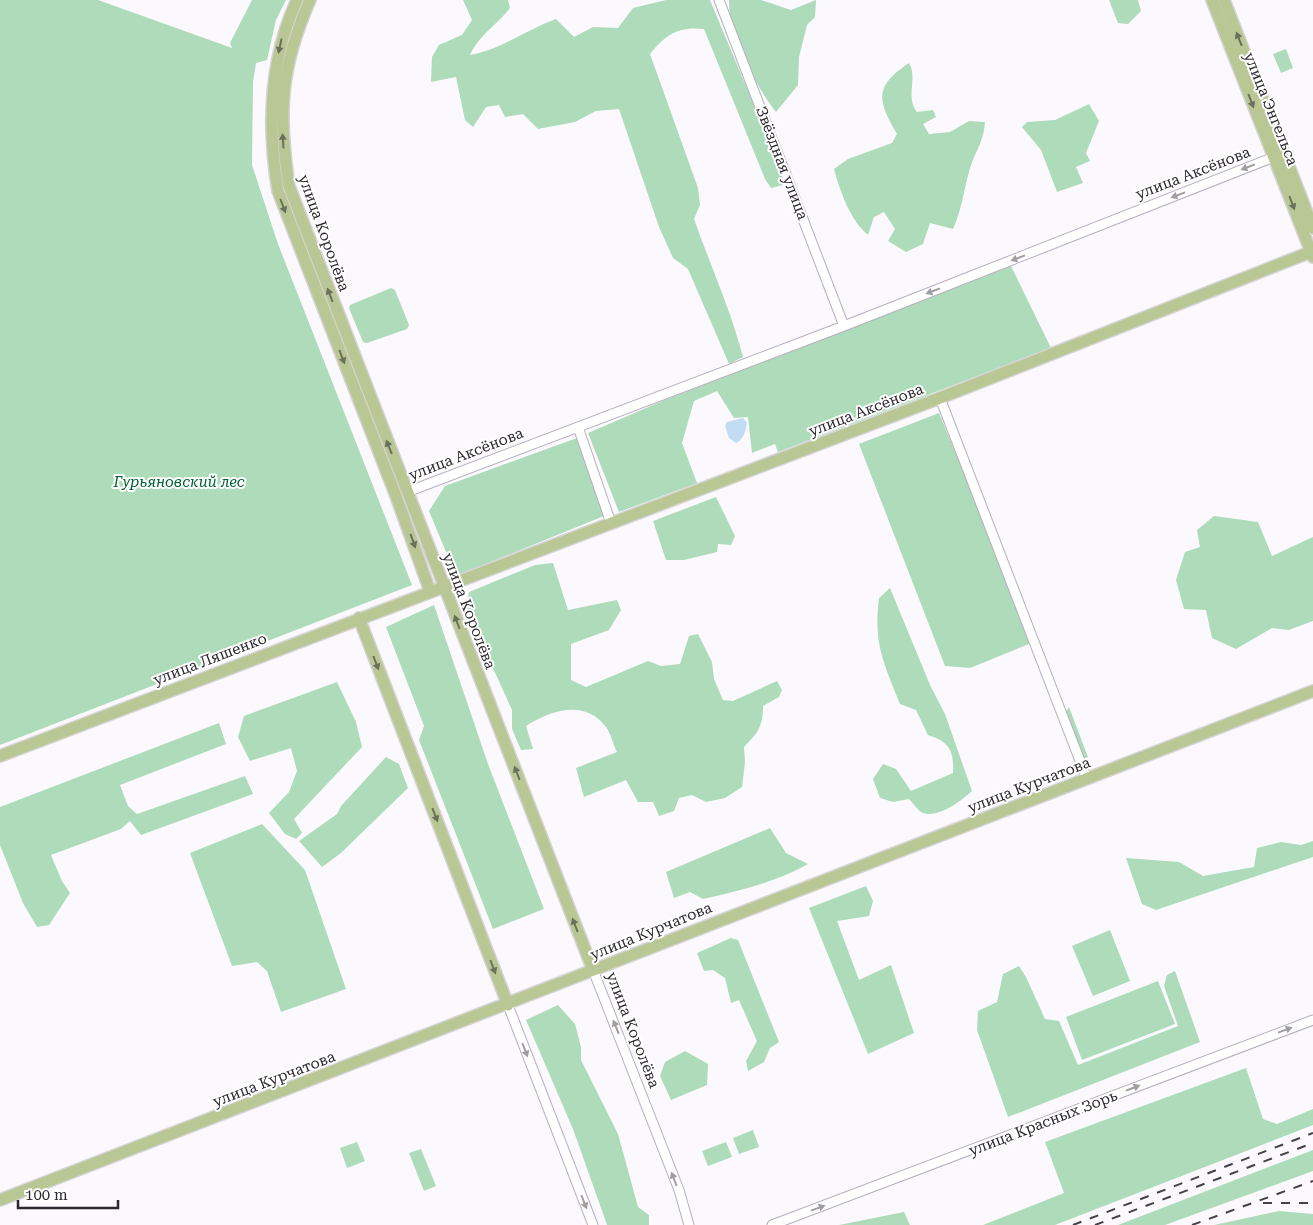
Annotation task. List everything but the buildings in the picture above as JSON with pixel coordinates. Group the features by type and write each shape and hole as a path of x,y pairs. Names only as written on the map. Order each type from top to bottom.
{"main road":[{"name":"улица Королёва","path":"297,0 282,38 271,109 272,156 278,192 396,496 430,591"},
{"name":"улица Королёва","path":"310,0 292,41 286,73 281,118 289,186 593,970"},
{"name":"улица Энгельса","path":"1212,0 1279,155 1313,228"},
{"name":"улица Энгельса","path":"1224,0 1312,253"},
{"name":"улица Аксёнова","path":"430,591 940,398 1312,253"},
{"name":"улица Аксёнова","path":"396,496 407,492"},
{"name":"улица Ляшенко","path":"0,756 430,591"},
{"path":"359,618 508,1004"},
{"name":"улица Курчатова","path":"1,1196 508,1004 1313,691"}],"street":[{"name":"Звёздная улица","path":"719,0 844,326"},
{"name":"улица Аксёнова","path":"407,492 844,326 1279,155"},
{"path":"940,398 1087,779"},
{"path":"578,427 611,523"},
{"name":"улица Королёва","path":"593,970 679,1190 689,1225"},
{"path":"508,1004 592,1225"},
{"name":"улица Красных Зорь","path":"772,1225 1313,1020"}],"green space":[{"name":"Гурьяновский лес","path":"0,0 98,0 232,48 230,43 252,0 286,0 276,20 267,60 256,63 253,82 252,165 278,244 412,585 0,745"},
{"path":"463,0 508,0 510,8 483,36 470,55 503,44 556,19 574,37 593,27 618,28 633,8 666,0 710,0 784,177 783,185 771,188 765,179 704,29 687,29 673,33 650,54 698,188 700,205 694,219 743,357 729,364 688,269 673,258 659,227 619,109 596,111 575,122 538,129 523,114 505,117 499,105 486,107 473,127 465,120 456,77 431,82 432,57 439,45 462,35 472,20"},
{"path":"729,0 761,0 791,10 816,0 815,17 807,25 799,57 798,85 776,112 744,59 733,28"},
{"path":"1109,0 1138,0 1141,11 1128,24 1118,23"},
{"path":"1286,49 1293,68 1281,73 1273,54"},
{"path":"909,63 912,75 912,100 917,112 933,110 936,117 923,124 929,134 950,132 969,121 985,122 982,138 972,162 953,229 930,223 923,244 906,252 888,241 895,229 884,212 874,217 868,235 862,229 846,205 834,169 848,159 892,143 897,134 886,112 882,95 884,87 889,80"},
{"path":"1089,104 1099,121 1086,153 1090,161 1076,167 1083,183 1057,192 1041,150 1022,127 1027,122 1055,120"},
{"path":"1011,266 1051,348 778,452 775,444 752,453 748,417 734,418 717,391 694,401 682,443 697,483 619,512 588,433 667,399"},
{"path":"391,288 395,290 409,325 407,329 367,343 363,342 349,308 350,305"},
{"path":"939,413 1034,642 970,668 945,666 859,444"},
{"path":"577,438 604,516 456,576 429,511 445,486"},
{"path":"716,497 735,536 731,545 718,544 717,552 684,560 666,560 653,521"},
{"path":"1214,516 1258,522 1272,556 1313,537 1313,621 1289,630 1272,628 1236,649 1212,638 1206,610 1184,609 1176,580 1185,552 1200,547 1197,530"},
{"path":"553,563 568,610 617,600 621,610 609,630 571,644 571,680 586,687 648,661 661,666 680,664 689,636 698,634 712,662 714,679 723,700 733,701 777,681 782,690 779,697 763,706 759,729 744,747 745,762 742,787 725,798 706,802 692,795 679,798 674,811 659,816 653,802 638,802 626,780 584,797 576,768 617,752 606,727 598,718 578,710 568,710 546,715 526,726 533,749 521,750 512,729 512,710 466,609 469,592 535,565"},
{"path":"890,588 930,685 945,714 972,791 956,804 936,813 923,813 909,799 893,802 880,798 873,779 883,764 896,769 911,791 953,773 953,759 949,748 946,744 928,735 916,710 900,704 885,665 879,641 879,598"},
{"path":"434,605 488,764 544,909 493,929 419,740 424,726 386,627"},
{"path":"337,682 356,722 362,747 294,819 302,833 296,839 285,834 269,813 289,792 297,771 291,748 250,761 238,737 244,716"},
{"path":"1069,707 1088,757 1082,759 1065,713"},
{"path":"219,723 226,744 120,785 128,806 137,814 245,776 253,794 141,835 130,821 121,829 51,855 62,881 70,893 49,925 37,927 23,903 0,845 0,807"},
{"path":"386,757 399,764 408,788 341,853 322,867 299,841 337,814 341,806"},
{"path":"262,824 305,870 346,989 281,1012 267,971 257,962 232,966 190,853"},
{"path":"770,828 786,853 808,864 770,881 730,893 703,899 690,892 674,898 666,872"},
{"path":"1313,841 1313,857 1156,910 1142,904 1126,858 1179,862 1203,876 1254,867 1257,848 1281,842 1301,845"},
{"path":"866,886 873,901 869,916 837,921 859,980 891,965 914,1033 868,1054 809,908"},
{"path":"1110,930 1130,981 1093,996 1072,946"},
{"path":"731,938 738,940 779,1042 770,1048 764,1062 748,1071 746,1061 757,1041 739,1000 731,1003 725,978 713,970 704,971 697,953"},
{"path":"1019,966 1045,1019 1059,1021 1078,1065 1178,1026 1164,986 1167,975 1175,971 1200,1042 1008,1117 977,1030 978,1011 997,1002 1003,974"},
{"path":"1158,981 1175,1024 1082,1060 1066,1017"},
{"path":"558,1005 575,1024 581,1047 581,1060 618,1134 638,1207 649,1215 649,1225 607,1225 573,1129 526,1020"},
{"path":"685,1051 708,1064 707,1085 671,1100 660,1076 665,1062"},
{"path":"1246,1068 1263,1119 1277,1124 1313,1109 1313,1125 1055,1225 983,1225 1064,1193 1045,1142"},
{"path":"753,1130 759,1147 739,1154 733,1138"},
{"path":"357,1142 365,1161 347,1168 340,1148"},
{"path":"726,1142 732,1157 708,1166 702,1151"},
{"path":"421,1149 436,1186 424,1191 409,1153"},
{"path":"1313,1150 1313,1171 1165,1225 1118,1225"},
{"path":"1279,1211 1313,1214 1313,1225 1214,1225"},
{"path":"904,1212 910,1225 839,1225"}],"water":[{"path":"743,418 747,423 746,429 736,443 729,438 725,426 727,422"}],"railway":[{"path":"1073,1225 1313,1133"},
{"path":"1095,1225 1313,1143"},
{"path":"1192,1225 1313,1181"},
{"path":"1263,1203 1313,1203"}]}
